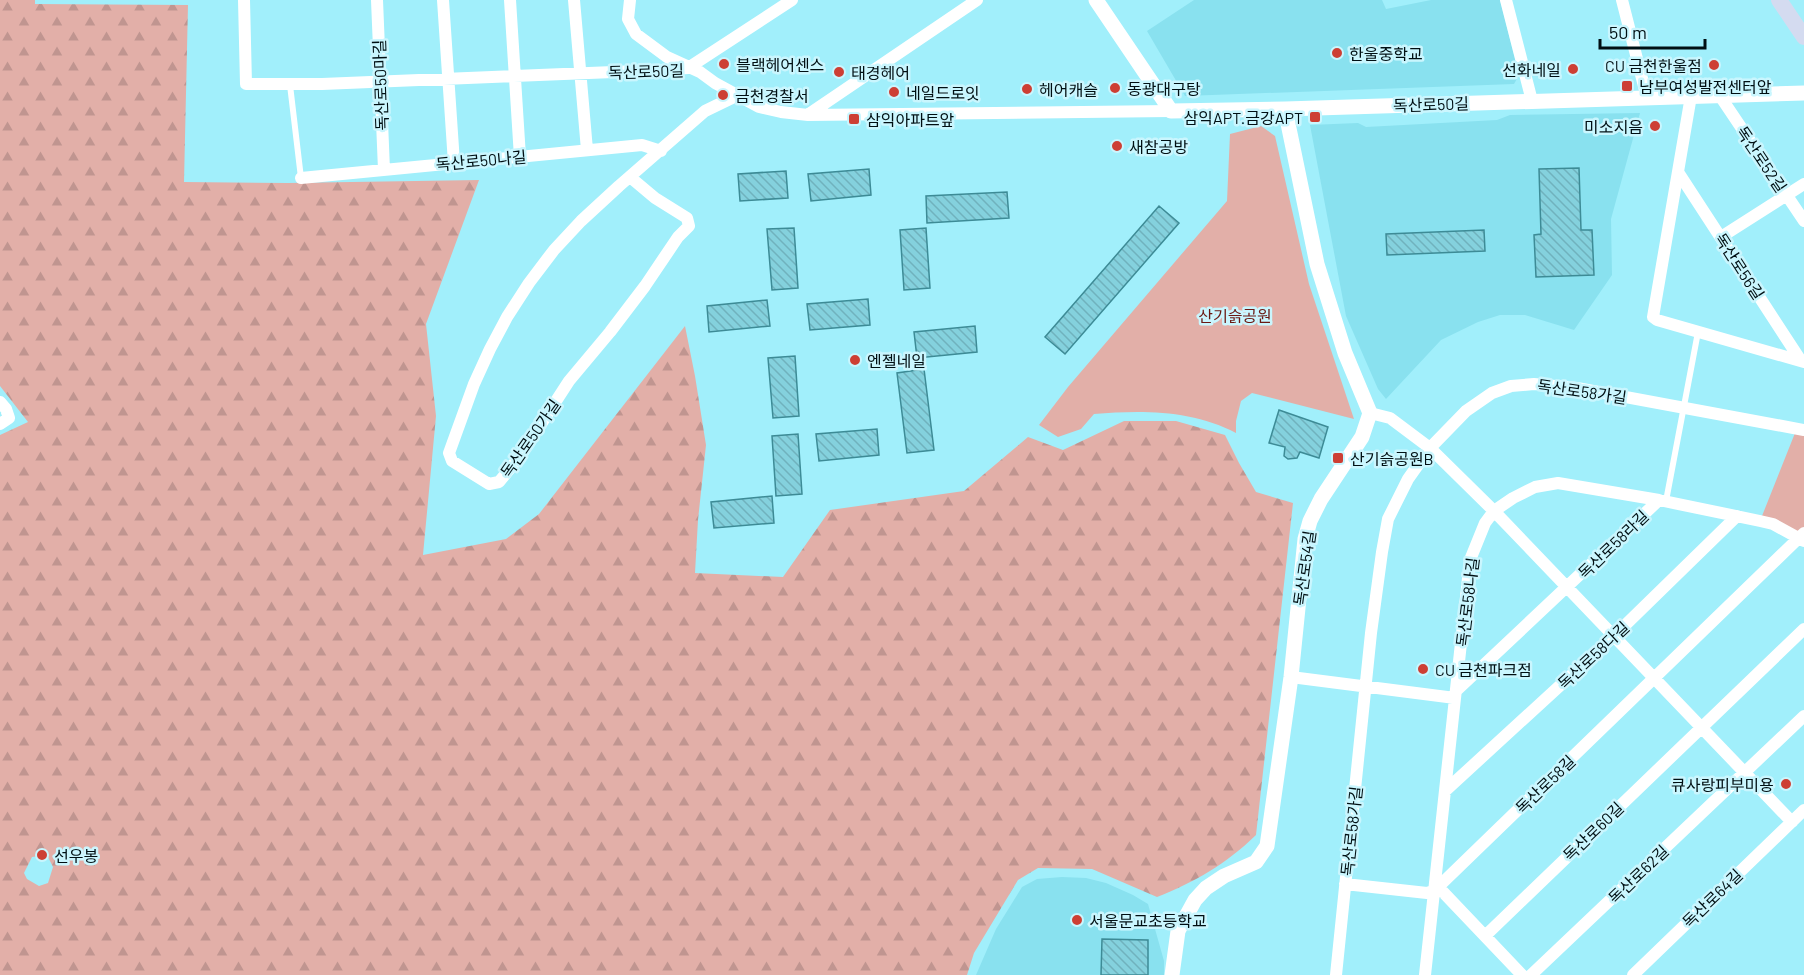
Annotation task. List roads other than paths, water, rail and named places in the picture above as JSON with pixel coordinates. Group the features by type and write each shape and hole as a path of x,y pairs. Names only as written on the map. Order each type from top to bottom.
{"main road":[{"path":"1779,0 1804,37"}],"street":[{"name":"독산로50길","path":"244,0 246,84 380,82 688,68 700,72 715,83 759,107 808,115 1285,109 1804,93"},
{"name":"독산로50마길","path":"377,0 384,170"},
{"path":"443,0 454,163"},
{"path":"510,0 520,157"},
{"path":"574,0 587,150"},
{"path":"630,0 628,19 636,34 667,57 688,68 792,0"},
{"path":"808,115 977,0"},
{"path":"1096,0 1171,111"},
{"path":"1506,0 1532,101"},
{"path":"1622,0 1647,98"},
{"name":"독산로50가길","path":"630,177 655,198 687,218 689,226 678,237 617,323 569,381 521,455 499,482 489,484 452,461 449,453 478,375 507,317 554,250 581,221 630,177 705,111 738,95"},
{"path":"1678,172 1691,96"},
{"name":"독산로52길","path":"1720,96 1804,221"},
{"path":"1285,109 1317,264 1345,352 1370,413 1390,418 1430,448 1567,588"},
{"name":"독산로50나길","path":"301,178 642,145 660,151"},
{"name":"독산로56길","path":"1678,172 1803,361"},
{"name":"독산로56길","path":"1678,172 1653,317 1803,361"},
{"path":"1721,237 1804,184"},
{"name":"독산로58가길","path":"1336,975 1365,686 1388,519 1408,479 1430,448 1466,411 1492,393 1511,386 1534,384 1577,388 1804,430"},
{"path":"0,402 9,418 0,424"},
{"name":"독산로54길","path":"1172,975 1178,932 1195,900 1206,888 1224,876 1256,861 1267,846 1291,676 1305,538 1310,521 1321,499 1362,437 1370,413"},
{"name":"독산로58나길","path":"1425,975 1470,560 1485,523 1494,511 1535,487 1558,483 1737,516 1773,524 1803,537"},
{"name":"독산로58라길","path":"1456,695 1567,588 1663,501"},
{"name":"독산로58다길","path":"1445,790 1614,636 1737,516"},
{"name":"독산로58길","path":"1434,890 1803,537"},
{"name":"독산로58라길","path":"1567,588 1614,636"},
{"name":"독산로60길","path":"1485,936 1804,629"},
{"path":"1614,636 1792,822"},
{"path":"1291,676 1456,695"},
{"name":"독산로62길","path":"1531,975 1804,716"},
{"name":"독산로64길","path":"1633,975 1804,810"},
{"path":"1345,884 1427,894 1434,890 1443,892 1522,975"}],"lane":[{"path":"290,84 301,178"},
{"path":"1663,501 1698,332"}],"place":[{"name":"한울중학교","path":"1337,53"},
{"name":"블랙헤어센스","path":"724,64"},
{"name":"CU 금천한울점","path":"1714,65"},
{"name":"선화네일","path":"1573,69"},
{"name":"태경헤어","path":"839,72"},
{"name":"남부여성발전센터앞","path":"1627,86"},
{"name":"동광대구탕","path":"1115,88"},
{"name":"헤어캐슬","path":"1027,89"},
{"name":"네일드로잇","path":"894,92"},
{"name":"금천경찰서","path":"723,95"},
{"name":"삼익APT.금강APT","path":"1315,117"},
{"name":"삼익아파트앞","path":"854,119"},
{"name":"미소지음","path":"1655,126"},
{"name":"새참공방","path":"1117,146"},
{"name":"엔젤네일","path":"855,360"},
{"name":"산기슭공원B","path":"1338,458"},
{"name":"CU 금천파크점","path":"1423,669"},
{"name":"큐사랑피부미용","path":"1786,784"},
{"name":"선우봉","path":"42,855"},
{"name":"서울문교초등학교","path":"1077,920"}],"park label":[{"name":"산기슭공원","path":"1235,315"}]}
